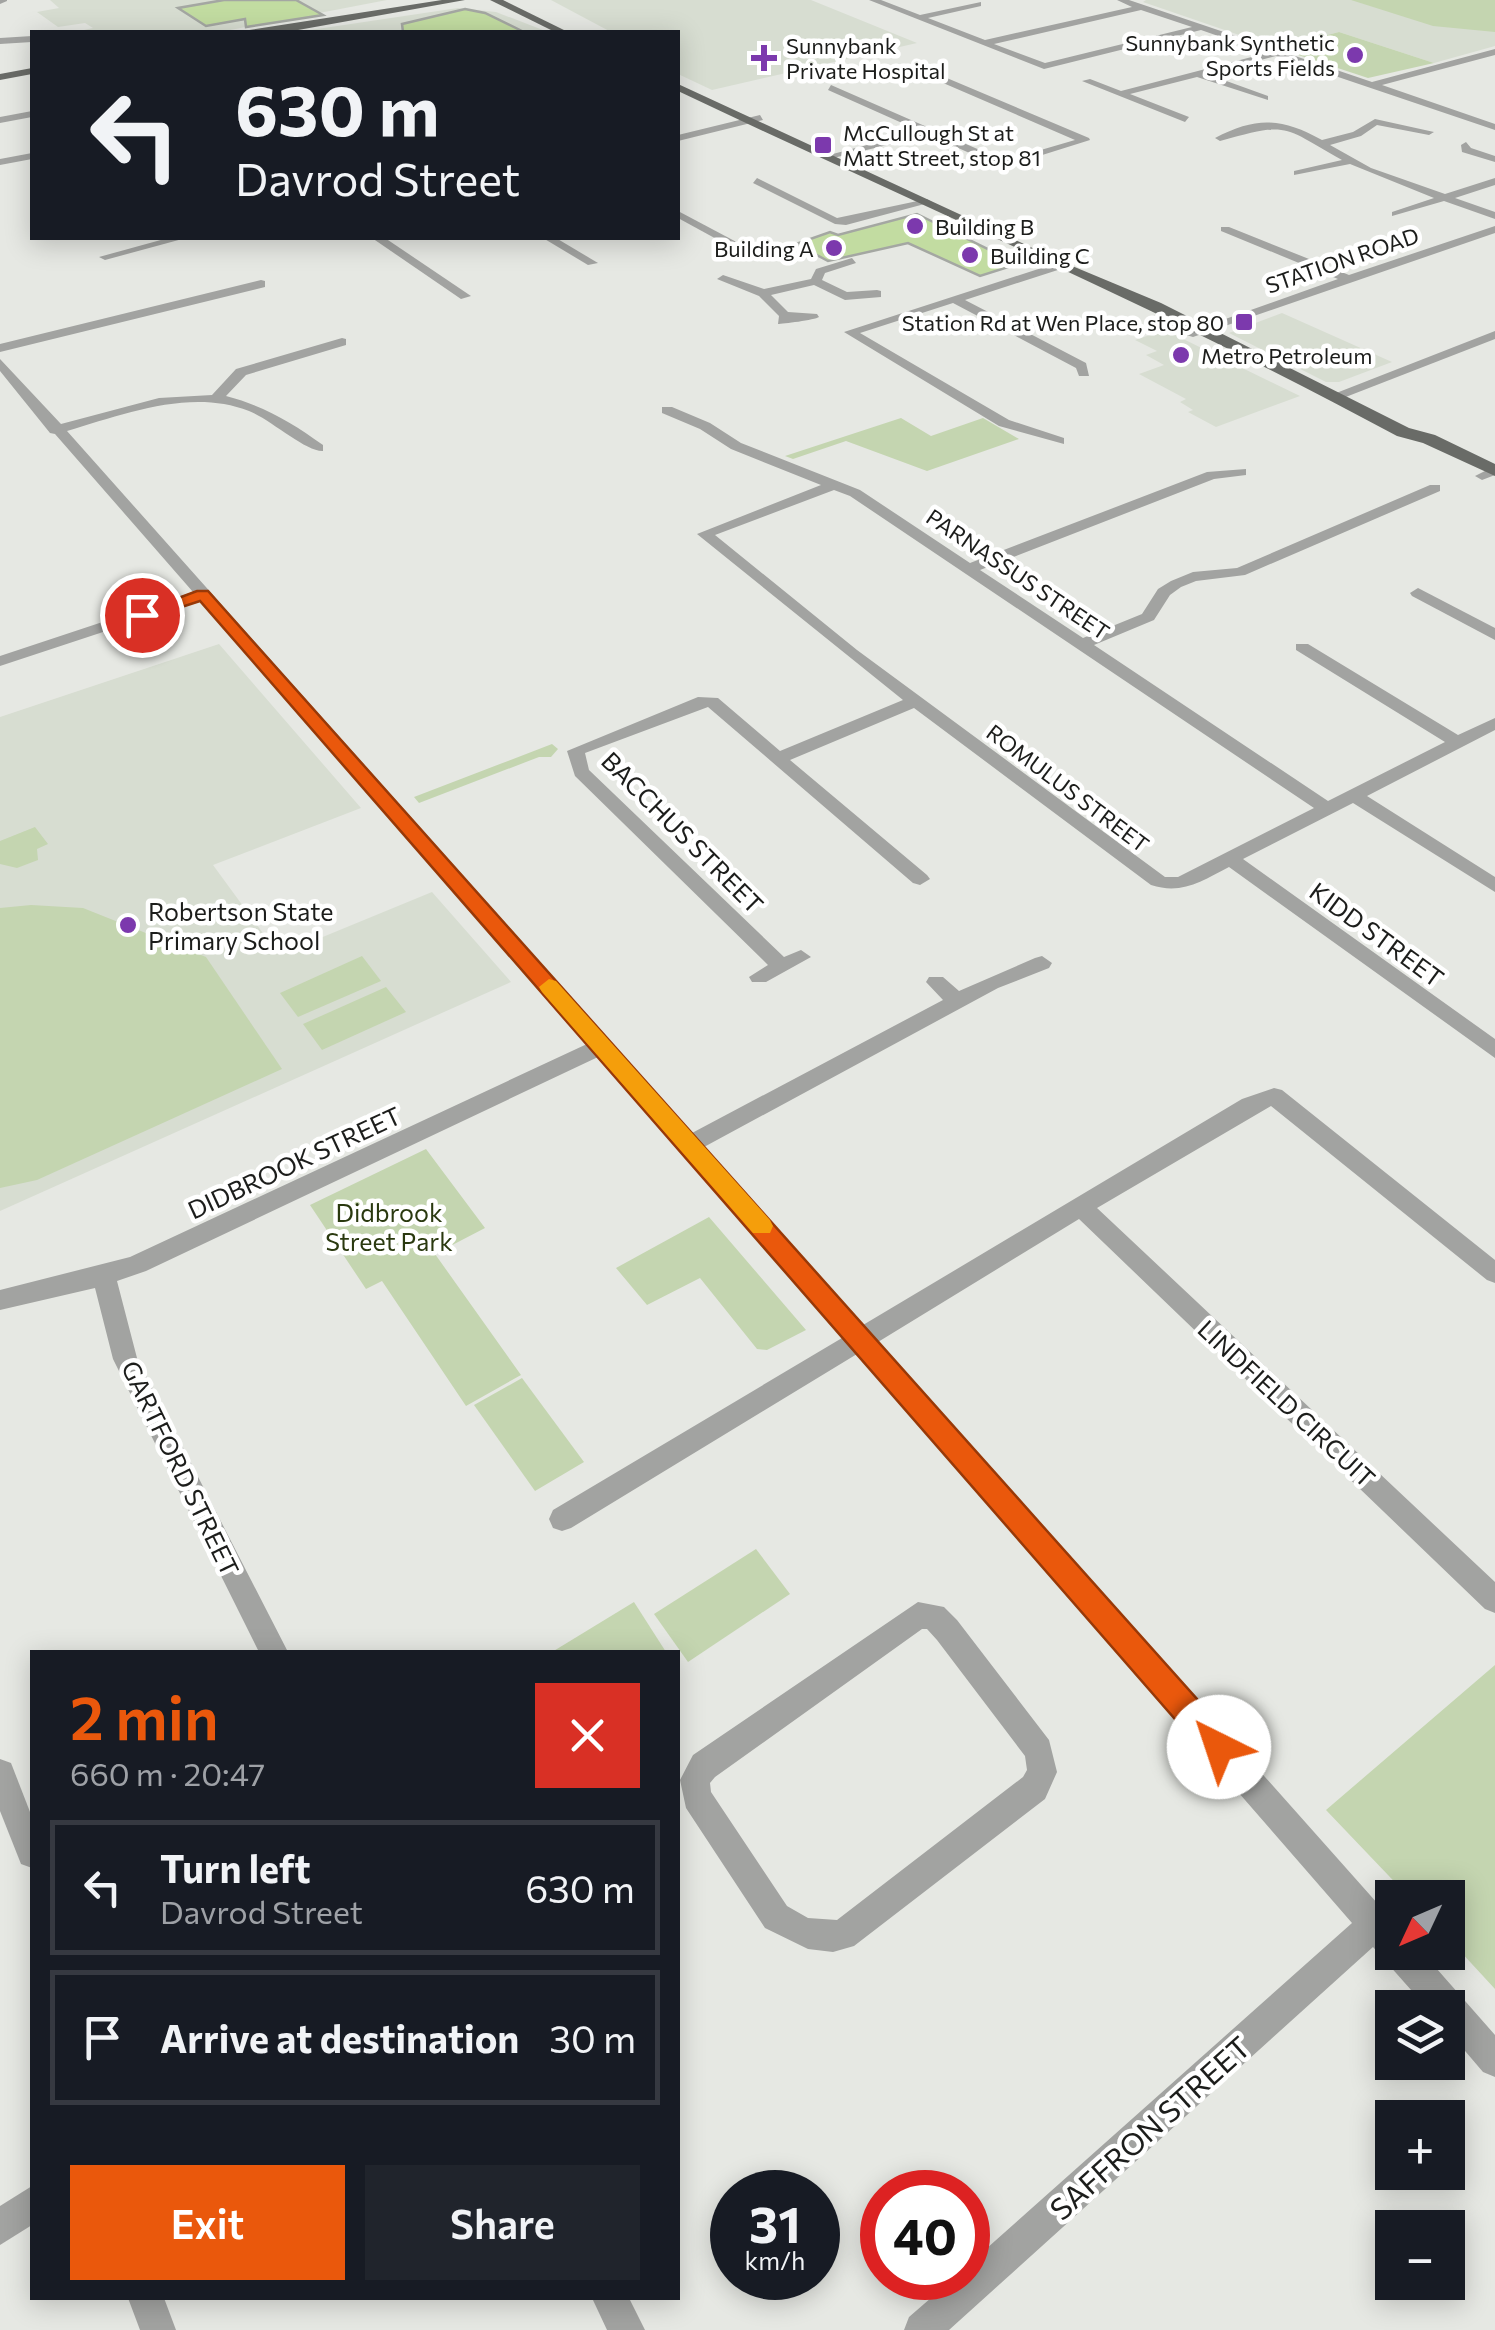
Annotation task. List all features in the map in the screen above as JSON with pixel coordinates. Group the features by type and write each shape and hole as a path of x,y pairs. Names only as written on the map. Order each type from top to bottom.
{"main road":[{"path":"253,30 409,0"},
{"path":"370,8 435,0"},
{"path":"283,30 452,1 466,2"},
{"path":"491,3 522,4 579,28"},
{"path":"522,4 560,30"},
{"path":"0,80 30,74"},
{"path":"680,84 1060,266 1066,273 1196,331 1287,382 1333,397 1418,444 1492,474"}],"street":[{"path":"873,0 1044,66 1202,28"},
{"path":"1123,0 1495,127"},
{"path":"918,18 978,4"},
{"path":"985,43 1142,7"},
{"path":"0,41 30,40"},
{"path":"1053,78 1042,73 1133,54 1175,40 1204,47"},
{"path":"1373,85 1495,52"},
{"path":"1120,94 1278,53"},
{"path":"1083,62 1094,66"},
{"path":"831,88 1002,162 1085,140 920,67 904,71"},
{"path":"1198,74 1265,98"},
{"path":"1087,82 1186,119"},
{"path":"0,120 30,114"},
{"path":"680,138 754,120"},
{"path":"1324,143 1357,134 1375,122 1429,132"},
{"path":"1220,138 1280,124 1324,143 1352,161 1495,216"},
{"path":"833,157 929,132"},
{"path":"1466,146 1466,150 1495,159"},
{"path":"0,162 30,156"},
{"path":"1298,173 1352,161"},
{"path":"1396,214 1495,180"},
{"path":"757,181 846,222 926,202"},
{"path":"680,215 757,257"},
{"path":"1225,228 1348,280"},
{"name":"STATION ROAD","path":"1196,331 1495,229"},
{"path":"105,257 172,240"},
{"path":"381,240 464,296"},
{"path":"552,240 592,263"},
{"path":"816,282 820,271 852,261"},
{"path":"1059,441 1004,424 850,332 1060,266"},
{"path":"723,279 764,293 816,282 846,296 877,294"},
{"path":"0,348 261,284"},
{"path":"764,293 784,318 813,317"},
{"path":"954,299 1081,366 1084,372"},
{"path":"1333,397 1495,335"},
{"path":"217,398 242,372 342,342"},
{"path":"5,376 203,594 1375,1924"},
{"path":"55,430 178,398 217,398 271,412 318,448"},
{"name":"PARNASSUS STREET","path":"667,410 705,426 736,446 836,484 1327,809"},
{"path":"969,569 1212,475 1241,472"},
{"name":"ROMULUS STREET","path":"836,484 704,534 1146,876 1172,885 1495,722"},
{"path":"1083,644 1148,617 1164,592 1192,576 1240,572 1436,488"},
{"path":"1418,593 1495,635"},
{"path":"0,660 203,594"},
{"path":"1302,648 1458,742"},
{"path":"915,700 779,758 920,880"},
{"name":"BACCHUS STREET","path":"779,758 712,702 698,702 576,751 576,763 780,966"},
{"path":"1354,795 1495,886"},
{"name":"KIDD STREET","path":"1229,858 1495,1050"},
{"path":"758,976 801,956"},
{"path":"688,1145 958,1001 1042,963"},
{"path":"936,982 958,1001"},
{"name":"DIDBROOK STREET","path":"0,1300 104,1276 192,1241 602,1046"},
{"path":"562,1519 1078,1206 1250,1105 1274,1096 1495,1273"},
{"name":"LINDFIELD CIRCUIT","path":"1078,1206 1495,1600"},
{"name":"GARTFORD STREET","path":"104,1276 125,1358 273,1650"},
{"path":"918,1615 934,1616 1039,1750 1042,1772 1034,1788 844,1935 822,1938 794,1932 776,1917 697,1797 695,1780 704,1766 918,1615"},
{"path":"0,1774 30,1848"},
{"name":"SAFFRON STREET","path":"922,2330 1375,1942"},
{"path":"1416,1970 1495,2060"},
{"path":"0,2226 30,2205"},
{"path":"147,2300 158,2330"},
{"path":"611,2300 627,2330"}],"shaded area":[{"path":"50,0 387,0 230,30 84,30 93,28 85,23 58,27 37,12 59,8"},
{"name":"Sunnybank Private Hospital","path":"551,0 811,0 917,43 712,90 680,75 680,30 607,30"},
{"path":"1495,0 1495,46 1434,63 1339,32 1277,48 1143,2"},
{"path":"458,8 496,12 543,30 310,30"},
{"path":"1282,313 1392,362 1339,382 1326,382 1229,333"},
{"path":"1165,330 1300,396 1216,427 1188,412 1193,410 1180,402 1186,399 1139,374 1164,365 1146,355 1157,351 1135,340"},
{"name":"Robertson State Primary School","path":"219,644 361,808 213,865 279,955 432,892 511,982 0,1211 0,717"}],"green space":[{"path":"1351,0 1495,0 1495,32 1433,26"},
{"name":"Sunnybank Synthetic Sports Fields","path":"1339,32 1434,63 1368,78 1277,48"},
{"path":"901,418 931,436 983,418 1019,439 927,471 846,441 793,459 785,456"},
{"path":"552,744 558,749 551,757 539,757 419,803 414,797"},
{"path":"35,827 48,844 37,849 38,860 17,868 0,864 0,841"},
{"path":"0,908 83,908 206,957 282,1069 37,1180 0,1188"},
{"path":"362,956 381,981 298,1017 280,993"},
{"path":"386,987 406,1012 322,1050 303,1024"},
{"name":"Didbrook Street Park","path":"426,1149 485,1228 435,1254 521,1375 466,1406 382,1281 366,1289 310,1205"},
{"path":"709,1217 806,1330 767,1350 757,1349 700,1278 647,1305 616,1268"},
{"path":"522,1378 584,1462 535,1491 474,1405"},
{"path":"756,1549 790,1594 688,1662 654,1614"},
{"path":"634,1602 665,1650 555,1650"},
{"path":"1495,1665 1495,1989 1465,1956 1465,1880 1393,1880 1326,1810"}],"building":[{"path":"224,0 296,0 323,15 246,27 245,19 206,26 178,8"},
{"path":"465,9 485,13 520,30 403,30 402,24"},
{"path":"917,214 1018,264 980,276 908,243 828,261 796,244 830,232 838,235"}],"slow traffic":[{"path":"549,987 761,1226"}],"place":[{"name":"Sunnybank Synthetic Sports Fields","path":"1355,55"},
{"name":"Sunnybank Private Hospital","path":"764,58"},
{"name":"McCullough St at Matt Street, stop 81","path":"823,145"},
{"name":"Building B","path":"915,226"},
{"name":"Building A","path":"834,248"},
{"name":"Building C","path":"970,255"},
{"name":"Station Rd at Wen Place, stop 80","path":"1244,322"},
{"name":"Metro Petroleum","path":"1181,355"},
{"name":"Robertson State Primary School","path":"128,925"}],"route":[{"path":"142,615 203,594 1219,1747"}]}
